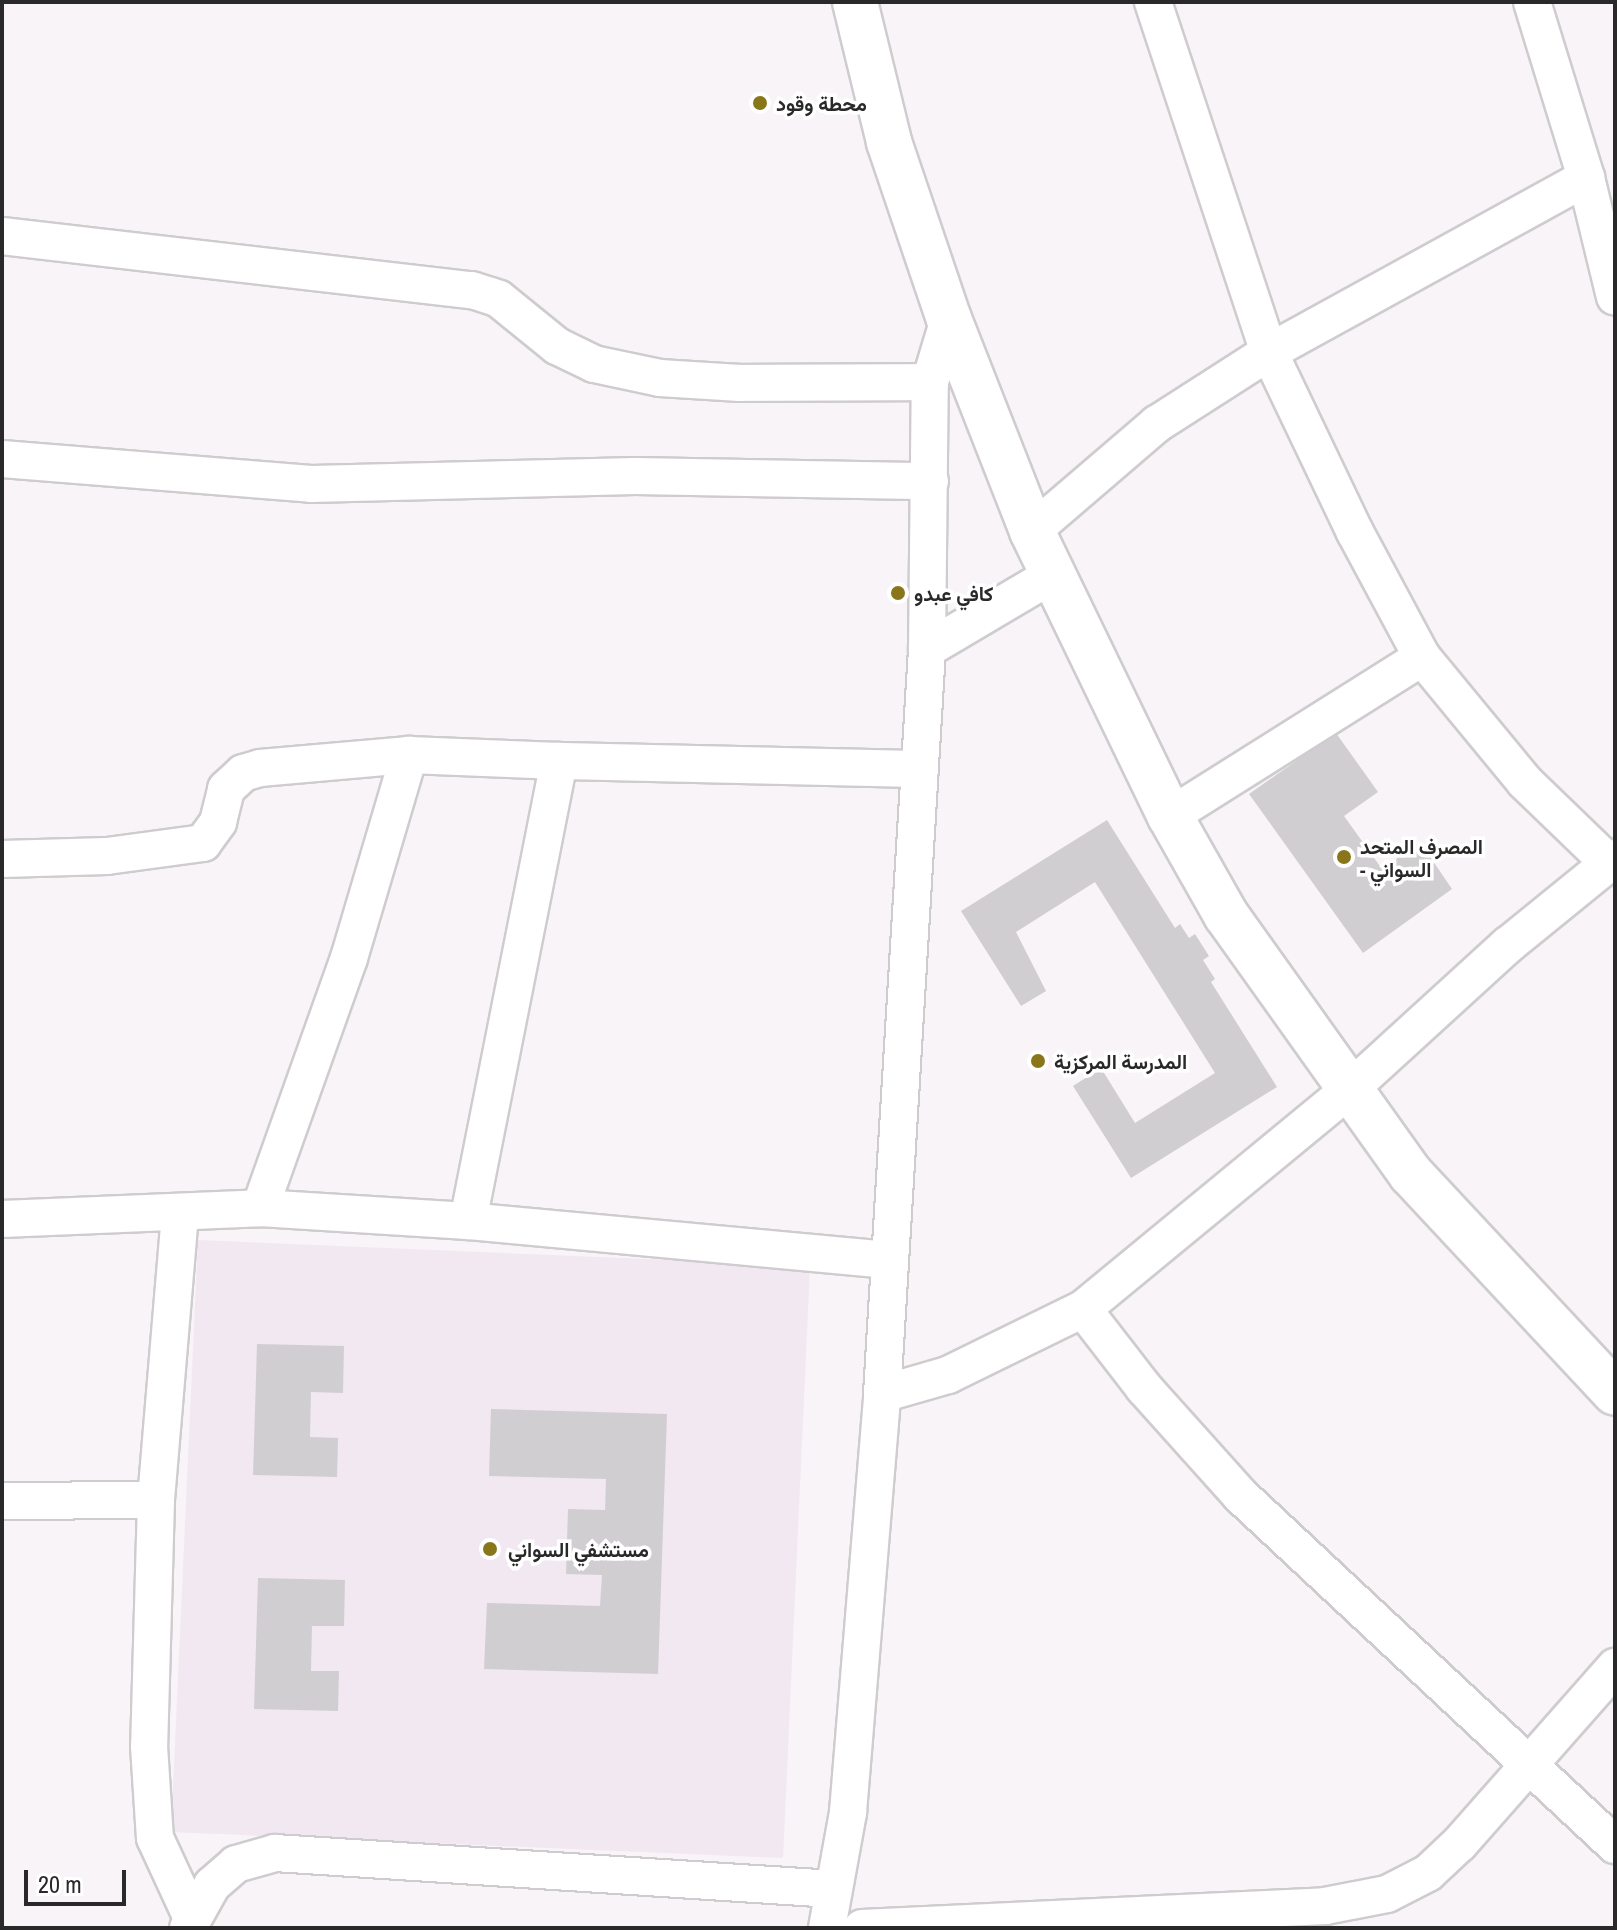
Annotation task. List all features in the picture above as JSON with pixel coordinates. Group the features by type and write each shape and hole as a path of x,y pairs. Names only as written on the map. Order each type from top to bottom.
{"main road":[{"path":"855,2 889,142 949,319 1032,531 1170,816 1226,915 1411,1174 1475,1249 1615,1393"}],"street":[{"path":"882,1394 948,1375 1083,1309 1349,1090 1508,945 1612,861 1525,782 1422,657 1269,352 1153,2"},
{"path":"1532,2 1586,178 1615,297"},
{"path":"1032,531 1157,424 1269,352 1586,178"},
{"path":"2,236 472,290 499,299 557,346 594,364 660,378 740,383 930,382"},
{"path":"827,1928 848,1812 882,1394 927,649 930,382 949,319"},
{"path":"2,459 311,484 635,476 930,481"},
{"path":"927,649 1054,574"},
{"path":"1170,816 1422,657"},
{"path":"2,859 107,856 203,843 218,822 226,789 243,773 295,763 409,755 920,769"},
{"path":"260,1208 349,958 409,755"},
{"path":"468,1221 559,761"},
{"path":"2,1219 180,1214 260,1208 468,1221 889,1260"},
{"path":"180,1214 156,1500 149,1746 155,1838 189,1922"},
{"path":"1083,1309 1144,1388 1240,1495 1615,1845"},
{"path":"2,1501 156,1500"},
{"path":"862,1928 1325,1906 1387,1894 1428,1873 1615,1667"},
{"path":"189,1922 212,1885 236,1864 275,1853 833,1889"}],"shaded area":[{"name":"مستشفي السواني","path":"198,1240 810,1266 783,1858 171,1832"}],"building":[{"path":"1336,733 1378,792 1344,816 1382,869 1420,842 1452,889 1363,953 1249,794"},
{"path":"1107,820 1175,928 1180,924 1189,938 1195,934 1209,956 1203,960 1215,979 1211,982 1277,1087 1131,1178 1073,1086 1101,1068 1135,1123 1215,1073 1095,882 1016,932 1046,991 1021,1006 961,911"},
{"path":"257,1344 344,1346 343,1393 311,1392 310,1437 338,1438 337,1477 253,1475"},
{"path":"491,1409 667,1414 658,1674 484,1669 487,1603 600,1606 602,1575 566,1574 568,1509 605,1510 606,1479 489,1476"},
{"path":"258,1578 345,1580 344,1626 312,1626 311,1671 339,1671 338,1711 254,1709"}],"place":[{"name":"محطة وقود","path":"760,103"},
{"name":"كافي عبدو","path":"898,593"},
{"name":"المصرف المتحد - السواني","path":"1344,857"},
{"name":"المدرسة المركزية","path":"1038,1061"},
{"name":"مستشفي السواني","path":"490,1549"}]}
